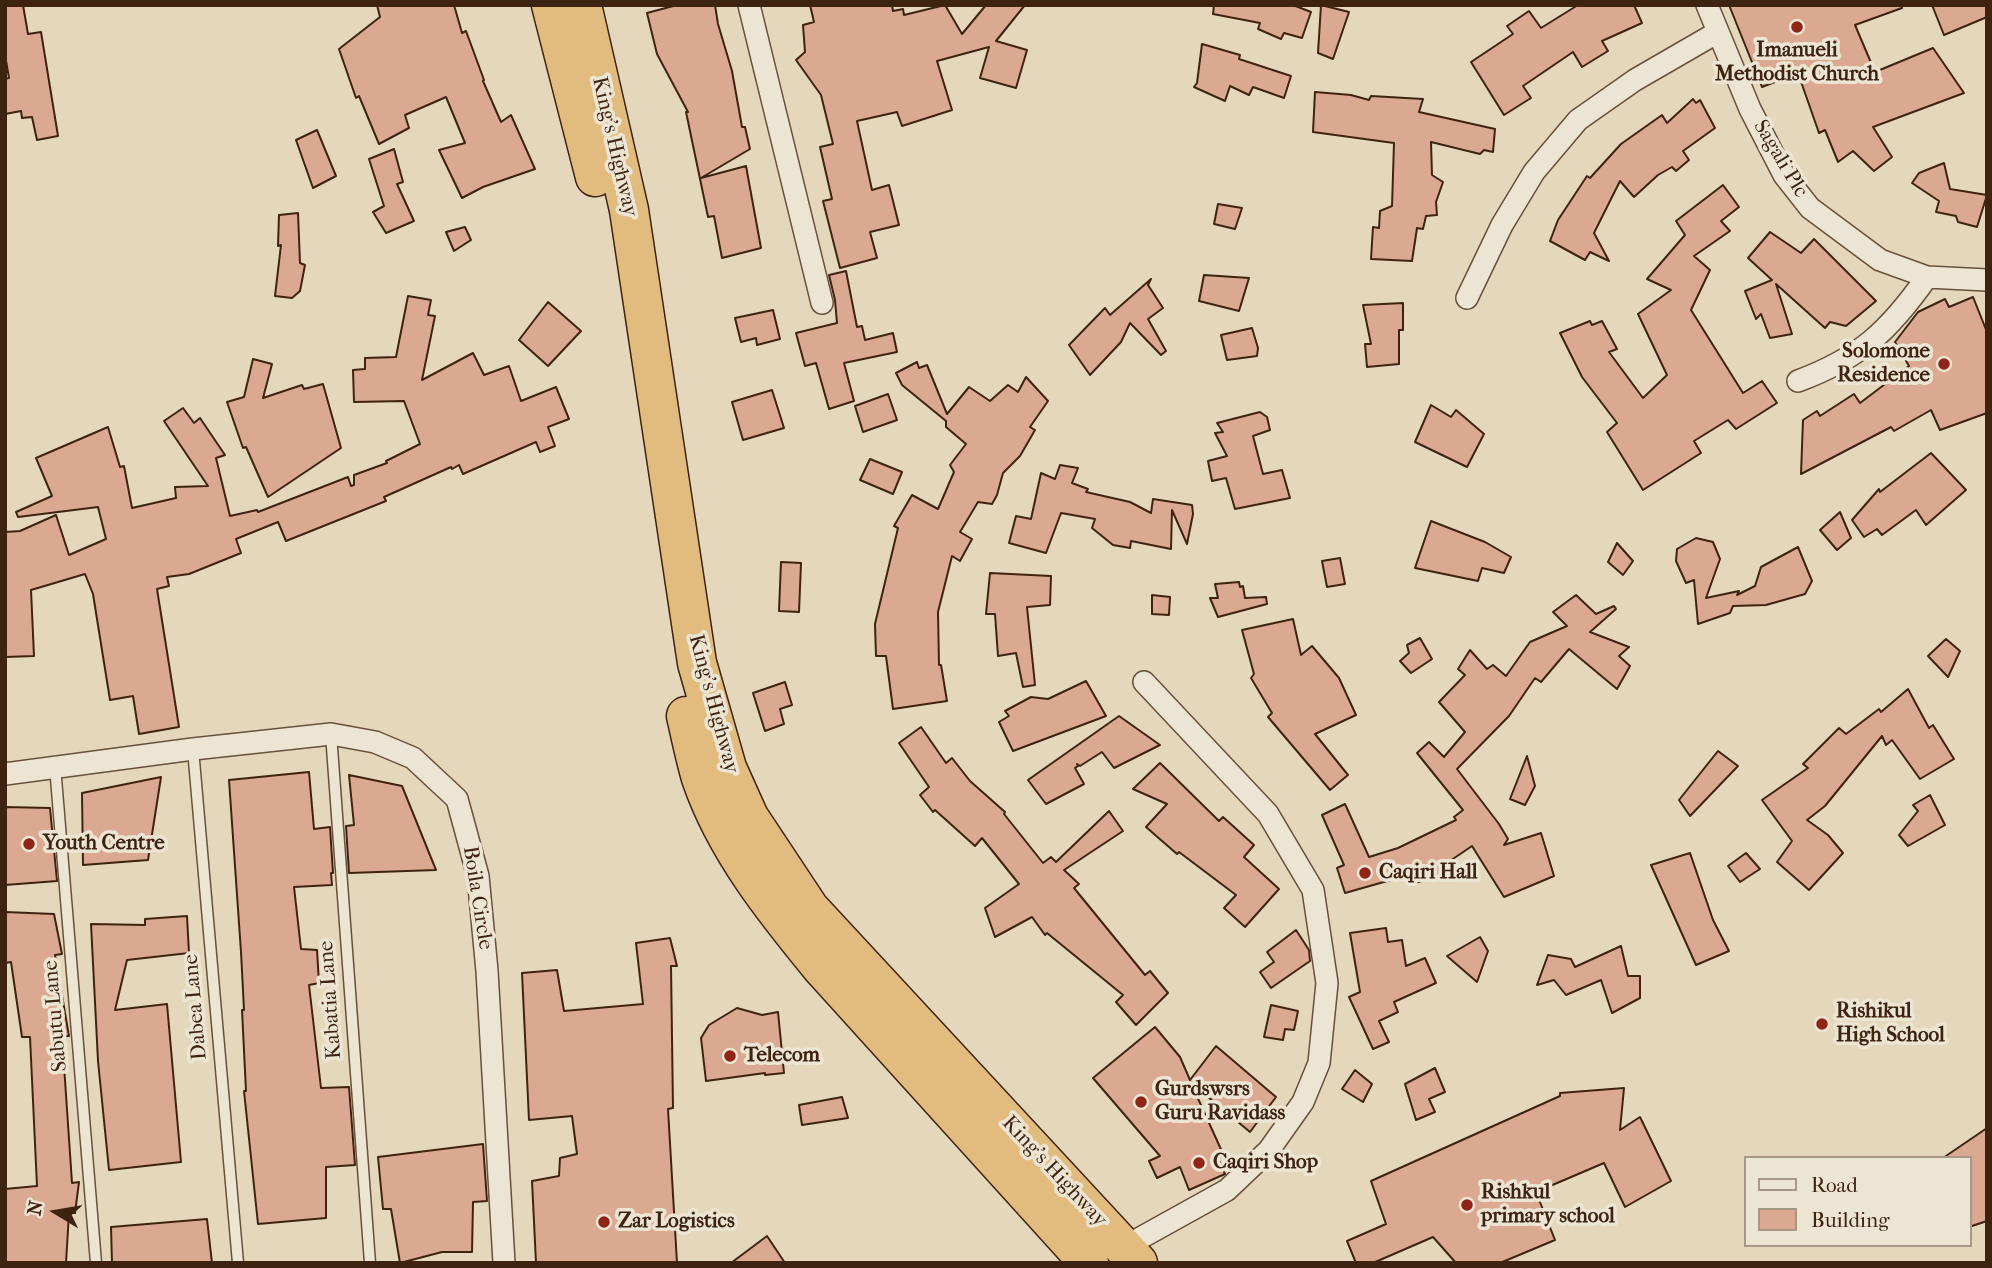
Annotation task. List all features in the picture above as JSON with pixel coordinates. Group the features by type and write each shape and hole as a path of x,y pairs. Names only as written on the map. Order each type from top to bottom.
{"highway":[{"name":"King's Highway","path":"551,5 605,218 657,541 674,666 702,779 725,829 755,880 786,924 821,967 1089,1263"},
{"name":"King's Highway","path":"582,5 629,210 697,663 727,768 749,817 810,909 1119,1258"}],"street":[{"path":"749,5 822,303"},
{"name":"Sagali Plc","path":"1707,5 1750,109 1784,175 1810,208 1880,260 1927,277 1987,280"},
{"path":"1467,299 1502,226 1534,172 1578,120 1634,80 1718,32"},
{"path":"1798,381 1832,369 1865,348 1900,315 1927,277"},
{"path":"1119,1258 1227,1190 1269,1150 1303,1102 1319,1063 1327,983 1313,890 1268,814 1144,682"},
{"name":"Boila Circle","path":"5,774 331,734 375,741 412,758 457,799 478,876 485,944 504,1263"}],"lane":[{"name":"Kabatia Lane","path":"331,734 370,1263"},
{"name":"Dabea Lane","path":"193,749 238,1263"},
{"name":"Sabutu Lane","path":"55,766 96,1263"}],"building":[{"path":"5,5 23,5 28,34 41,32 58,136 37,140 32,117 22,118 21,111 5,114 5,79 9,78 5,55"},
{"path":"377,5 454,5 462,33 466,31 501,122 511,115 535,169 483,187 462,198 439,150 465,143 446,97 405,115 409,128 379,144 359,96 356,98 339,49 380,17"},
{"path":"677,5 715,5 732,71 742,127 745,127 750,149 701,178 746,166 761,248 722,258 714,216 708,217 688,112 657,54 647,13"},
{"path":"810,5 892,5 893,11 903,9 904,15 945,5 962,34 986,5 1025,5 996,41 1027,50 1016,88 980,78 989,47 937,61 952,110 902,126 897,112 857,121 872,190 889,185 899,225 870,232 877,258 840,268 823,201 832,199 820,147 833,144 821,95 796,60 805,52 803,25 814,22"},
{"path":"1214,5 1293,5 1311,12 1302,38 1284,33 1281,39 1258,29 1260,23 1213,14"},
{"path":"1321,5 1349,12 1333,59 1318,53"},
{"path":"1578,5 1634,5 1642,23 1602,41 1608,51 1582,67 1573,52 1523,86 1531,98 1504,115 1471,62 1513,34 1507,26 1529,11 1541,28"},
{"path":"1729,5 1902,5 1902,8 1855,25 1875,72 1933,48 1964,93 1873,127 1892,157 1874,171 1853,151 1838,162 1825,130 1819,133 1798,73 1762,87"},
{"path":"1932,5 1987,5 1987,17 1944,35"},
{"path":"1202,44 1240,55 1239,59 1291,76 1284,98 1253,87 1249,95 1230,86 1225,101 1194,87 1197,83"},
{"path":"1315,92 1351,95 1369,100 1371,96 1423,99 1419,112 1495,129 1493,152 1484,150 1480,154 1431,142 1432,175 1443,182 1436,202 1437,215 1426,216 1423,229 1417,228 1412,261 1371,259 1373,227 1379,228 1380,211 1392,206 1394,143 1313,132"},
{"path":"1693,99 1696,103 1700,100 1715,128 1683,151 1689,160 1676,171 1672,167 1658,175 1634,197 1620,181 1594,233 1609,261 1590,252 1585,260 1550,241 1558,220 1587,176 1590,178 1621,144 1662,115 1667,123"},
{"path":"317,130 336,176 313,188 296,140"},
{"path":"394,149 403,182 397,184 414,221 386,233 373,212 384,206 369,159"},
{"path":"1944,163 1950,189 1987,195 1977,227 1958,222 1956,216 1936,212 1939,201 1912,183 1919,173"},
{"path":"1723,185 1739,207 1721,221 1730,231 1694,256 1710,270 1691,310 1743,393 1762,381 1777,403 1736,429 1728,420 1694,441 1701,453 1643,490 1607,432 1617,423 1582,377 1560,333 1590,321 1592,325 1602,321 1617,349 1609,352 1643,398 1667,375 1638,314 1671,290 1647,279 1685,235 1676,221"},
{"path":"1218,204 1242,208 1235,229 1214,224"},
{"path":"298,213 300,263 305,265 300,291 292,298 275,296 281,245 278,246 279,215"},
{"path":"465,227 471,240 454,251 446,232"},
{"path":"1770,232 1801,253 1814,239 1876,301 1846,326 1830,322 1825,328 1776,284 1792,334 1770,338 1761,314 1756,319 1745,291 1772,280 1748,258"},
{"path":"846,271 857,327 862,326 865,340 893,333 897,352 844,363 854,401 829,409 816,363 805,366 796,333 837,323 829,275"},
{"path":"1204,275 1249,278 1239,311 1199,301"},
{"path":"1151,279 1148,285 1163,308 1148,319 1166,351 1161,355 1130,323 1121,342 1090,375 1069,345 1105,308 1110,315"},
{"path":"408,296 431,300 428,315 435,316 422,380 473,353 484,375 509,366 521,401 556,387 569,419 548,427 555,446 540,452 536,442 463,474 459,465 452,469 451,467 384,497 386,501 286,541 278,522 236,539 241,553 189,574 167,577 169,586 157,589 179,727 139,734 133,696 110,700 93,594 85,574 31,590 34,656 5,657 5,532 20,531 56,515 69,555 106,539 98,507 18,517 16,512 52,496 36,458 108,427 120,467 124,466 132,508 176,498 175,487 208,486 164,421 183,408 194,423 200,418 225,455 216,458 230,516 257,510 258,512 348,477 351,486 354,485 354,475 387,463 386,461 420,444 404,401 354,402 353,370 365,369 365,358 396,357"},
{"path":"1973,297 1987,332 1987,413 1940,430 1931,410 1894,431 1891,427 1801,474 1803,420 1817,411 1820,416 1854,394 1860,403 1909,366 1895,342 1918,312 1945,299 1949,307"},
{"path":"548,302 581,331 548,366 519,340"},
{"path":"1403,303 1403,330 1399,330 1399,364 1367,367 1365,344 1371,344 1363,305"},
{"path":"773,310 780,339 757,345 756,338 741,342 735,318"},
{"path":"1252,328 1258,348 1257,356 1227,360 1221,335"},
{"path":"253,359 272,364 263,398 302,385 304,389 323,384 341,448 268,497 246,447 243,448 227,402 244,397"},
{"path":"917,362 919,368 927,365 947,414 969,387 990,401 1008,385 1018,392 1026,377 1048,401 1030,427 1035,430 1020,456 1003,473 992,504 978,502 960,532 972,539 960,561 952,556 938,612 939,665 947,701 893,709 886,656 876,656 875,624 898,528 894,526 912,495 938,509 954,472 950,465 966,444 946,427 946,421 902,385 896,373"},
{"path":"772,390 784,428 743,440 732,402"},
{"path":"888,394 897,420 863,432 855,406"},
{"path":"1431,405 1451,417 1456,410 1484,434 1467,467 1415,442"},
{"path":"1260,412 1267,417 1270,430 1253,436 1263,474 1282,470 1290,498 1235,509 1226,478 1212,481 1208,461 1227,456 1215,433 1223,432 1217,423"},
{"path":"1931,453 1966,490 1926,525 1916,510 1882,535 1877,529 1864,537 1852,520 1879,489 1880,492"},
{"path":"870,459 902,472 893,494 860,480"},
{"path":"1060,465 1078,468 1072,483 1088,489 1086,492 1130,502 1151,513 1153,499 1192,505 1193,514 1187,544 1172,510 1171,549 1131,541 1130,548 1113,545 1092,528 1095,519 1061,513 1046,553 1009,543 1016,516 1031,519 1041,473 1055,479"},
{"path":"1840,512 1851,538 1837,550 1820,530"},
{"path":"1431,521 1485,542 1511,557 1504,573 1482,568 1478,581 1415,568"},
{"path":"1696,538 1713,542 1720,559 1706,598 1739,591 1737,595 1755,586 1761,567 1798,547 1812,581 1805,594 1766,605 1733,606 1730,613 1698,624 1694,580 1686,583 1676,561 1677,549"},
{"path":"1617,543 1633,561 1623,575 1608,562"},
{"path":"1340,558 1345,584 1327,587 1322,561"},
{"path":"781,562 801,563 799,612 779,611"},
{"path":"990,573 1051,576 1050,605 1027,607 1035,685 1023,687 1016,653 998,656 995,614 986,614"},
{"path":"1239,582 1240,587 1243,586 1245,598 1266,597 1267,604 1218,617 1210,598 1218,598 1215,584"},
{"path":"1152,595 1170,597 1169,615 1152,614"},
{"path":"1576,595 1596,614 1614,606 1616,609 1590,632 1629,647 1619,656 1630,666 1617,689 1569,649 1541,682 1535,678 1509,716 1457,769 1499,824 1508,839 1504,845 1541,833 1554,876 1504,897 1472,846 1444,865 1447,873 1415,883 1412,874 1345,893 1337,868 1344,865 1322,815 1345,804 1369,857 1398,848 1456,820 1454,817 1463,810 1417,753 1429,742 1444,757 1465,732 1439,702 1465,675 1458,669 1470,650 1487,669 1493,665 1506,676 1530,642 1567,626 1553,612"},
{"path":"1293,619 1301,655 1312,646 1339,678 1356,715 1315,734 1348,775 1330,790 1268,717 1272,713 1251,678 1254,674 1242,630"},
{"path":"1420,638 1432,659 1411,673 1400,661 1409,653 1407,645"},
{"path":"1946,639 1960,651 1948,677 1928,656"},
{"path":"1086,681 1106,716 1013,751 999,722 1009,716 1005,711 1031,697 1048,699"},
{"path":"785,682 792,705 780,709 784,724 765,731 753,693"},
{"path":"1908,689 1929,728 1933,725 1954,759 1920,779 1892,740 1886,745 1882,736 1825,806 1807,820 1828,835 1843,853 1809,890 1777,862 1792,841 1762,800 1808,768 1803,764 1839,728 1846,734 1879,709 1881,712"},
{"path":"1119,716 1160,745 1114,768 1102,752 1080,766 1077,764 1075,768 1084,784 1046,804 1028,780"},
{"path":"921,727 946,763 952,758 970,781 1005,812 1043,863 1051,857 1056,862 1109,811 1123,831 1064,870 1079,884 1074,888 1145,975 1150,971 1168,993 1136,1025 1116,1002 1123,995 1047,933 1045,935 1032,917 995,937 985,908 1019,884 982,838 975,846 935,810 933,812 920,795 929,787 899,743"},
{"path":"1718,751 1738,766 1690,816 1679,800"},
{"path":"1527,756 1535,786 1525,805 1510,799"},
{"path":"1160,763 1219,821 1223,817 1254,845 1244,857 1279,889 1245,927 1224,908 1236,895 1179,852 1177,854 1146,827 1167,804 1133,789"},
{"path":"309,772 314,829 330,827 333,873 332,885 294,887 301,949 317,950 319,983 309,985 321,1088 349,1087 355,1165 326,1167 326,1218 258,1224 244,1091 244,1010 229,780"},
{"path":"349,775 402,786 436,870 349,873 346,826 354,825"},
{"path":"161,777 148,860 83,865 82,793"},
{"path":"1930,795 1945,825 1908,846 1899,835 1918,811 1913,805"},
{"name":"Youth Centre","path":"5,807 50,808 57,881 5,885"},
{"path":"1690,853 1713,920 1729,951 1696,965 1651,865"},
{"path":"1746,853 1760,869 1740,882 1728,866"},
{"path":"5,912 54,914 62,954 55,955 69,1036 62,1036 72,1183 79,1182 75,1213 69,1213 66,1263 5,1263 5,1189 37,1186 30,1037 22,1037 11,962 5,963"},
{"path":"187,916 189,953 127,960 115,1010 167,1004 181,1162 109,1170 98,1061 91,924 145,925 145,919"},
{"path":"1386,928 1388,942 1402,940 1406,966 1425,958 1436,983 1394,1002 1398,1012 1379,1021 1389,1042 1373,1049 1349,997 1360,992 1350,933"},
{"path":"1296,930 1309,950 1310,961 1271,988 1260,972 1274,962 1267,952"},
{"path":"1480,937 1488,951 1477,982 1447,956"},
{"path":"670,938 677,966 671,966 673,1108 668,1109 677,1263 536,1263 532,1181 559,1176 560,1158 577,1154 572,1116 529,1120 522,973 557,970 564,1011 643,1004 636,943"},
{"path":"1621,946 1628,976 1640,976 1640,998 1612,1013 1601,980 1566,995 1554,980 1537,985 1548,955 1571,959 1575,967"},
{"path":"1271,1005 1298,1011 1294,1030 1285,1029 1283,1040 1264,1037"},
{"name":"Telecom","path":"737,1008 762,1015 778,1012 784,1073 706,1081 701,1038 709,1025"},
{"path":"1155,1027 1180,1057 1190,1080 1216,1046 1276,1097 1250,1132 1191,1083 1224,1156 1218,1158 1225,1174 1189,1190 1180,1167 1157,1178 1149,1161 1160,1156 1093,1078"},
{"path":"1435,1068 1445,1092 1429,1099 1435,1112 1416,1120 1405,1084"},
{"path":"1355,1070 1372,1084 1363,1102 1342,1089"},
{"path":"1624,1088 1620,1130 1640,1117 1671,1181 1625,1207 1604,1163 1536,1192 1555,1240 1500,1263 1456,1263 1433,1237 1373,1263 1356,1263 1347,1241 1386,1224 1371,1181 1560,1096 1560,1093"},
{"path":"842,1097 848,1118 802,1125 799,1105"},
{"path":"1987,1128 1987,1221 1971,1226 1971,1156 1946,1156"},
{"path":"483,1144 487,1201 473,1202 472,1252 442,1252 400,1263 391,1209 383,1209 378,1157"},
{"path":"207,1219 212,1263 112,1263 111,1227"},
{"path":"767,1236 785,1263 731,1263"}],"place":[{"name":"Imanueli Methodist Church","path":"1797,27"},
{"name":"Solomone Residence","path":"1944,364"},
{"name":"Youth Centre","path":"29,844"},
{"name":"Caqiri Hall","path":"1365,873"},
{"name":"Rishikul High School","path":"1822,1024"},
{"name":"Telecom","path":"730,1056"},
{"name":"Gurdswsrs Guru Ravidass","path":"1141,1102"},
{"name":"Caqiri Shop","path":"1199,1163"},
{"name":"Rishkul primary school","path":"1467,1205"},
{"name":"Zar Logistics","path":"604,1222"}]}
